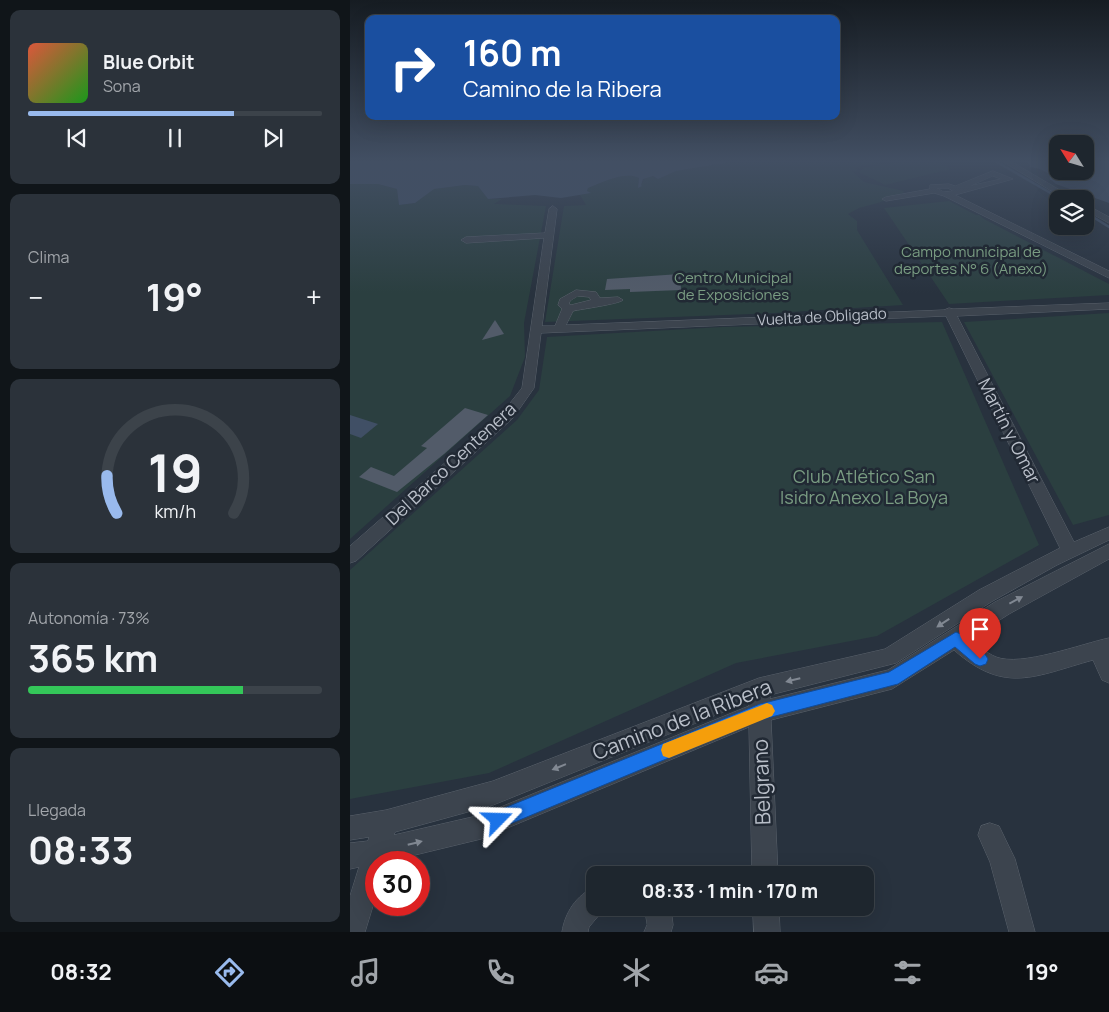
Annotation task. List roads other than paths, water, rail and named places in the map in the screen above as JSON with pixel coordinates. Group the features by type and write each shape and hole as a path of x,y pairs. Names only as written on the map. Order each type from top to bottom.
{"street":[{"path":"969,205 1109,275"},
{"path":"984,205 1109,269"},
{"name":"Del Barco Centenera","path":"350,556 508,415 528,388 553,209"},
{"path":"1094,212 1109,220"},
{"path":"466,240 550,235"},
{"path":"559,329 569,309 597,302 618,300"},
{"name":"Vuelta de Obligado","path":"536,330 1109,306"},
{"name":"Martín y Omar","path":"948,312 1070,551"},
{"name":"Camino de la Ribera","path":"350,828 386,822 493,793 759,688 889,657 985,596 1070,551 1109,533"},
{"name":"Camino de la Ribera","path":"381,851 481,827 760,712 892,679 1002,608 1109,551"},
{"path":"956,638 980,659 996,668 1015,670 1104,648 1109,674"},
{"name":"Belgrano","path":"759,688 765,866"},
{"path":"377,851 386,822"},
{"path":"990,835 1002,859 1022,932"},
{"name":"Camino de la Ribera","path":"350,856 365,854"},
{"path":"352,932 365,890"},
{"path":"575,932 577,921 586,910"},
{"path":"657,932 660,925 659,916"},
{"path":"766,916 767,932"}],"water":[{"path":"350,415 378,424 361,438 350,434"}],"waterway":[{"path":"1094,218 1109,227"}],"park label":[{"name":"Campo municipal de deportes N° 6 (Anexo)","path":"971,260"},
{"name":"Centro Municipal de Exposiciones","path":"733,286"},
{"name":"Club Atlético San Isidro Anexo La Boya","path":"864,487"}]}
